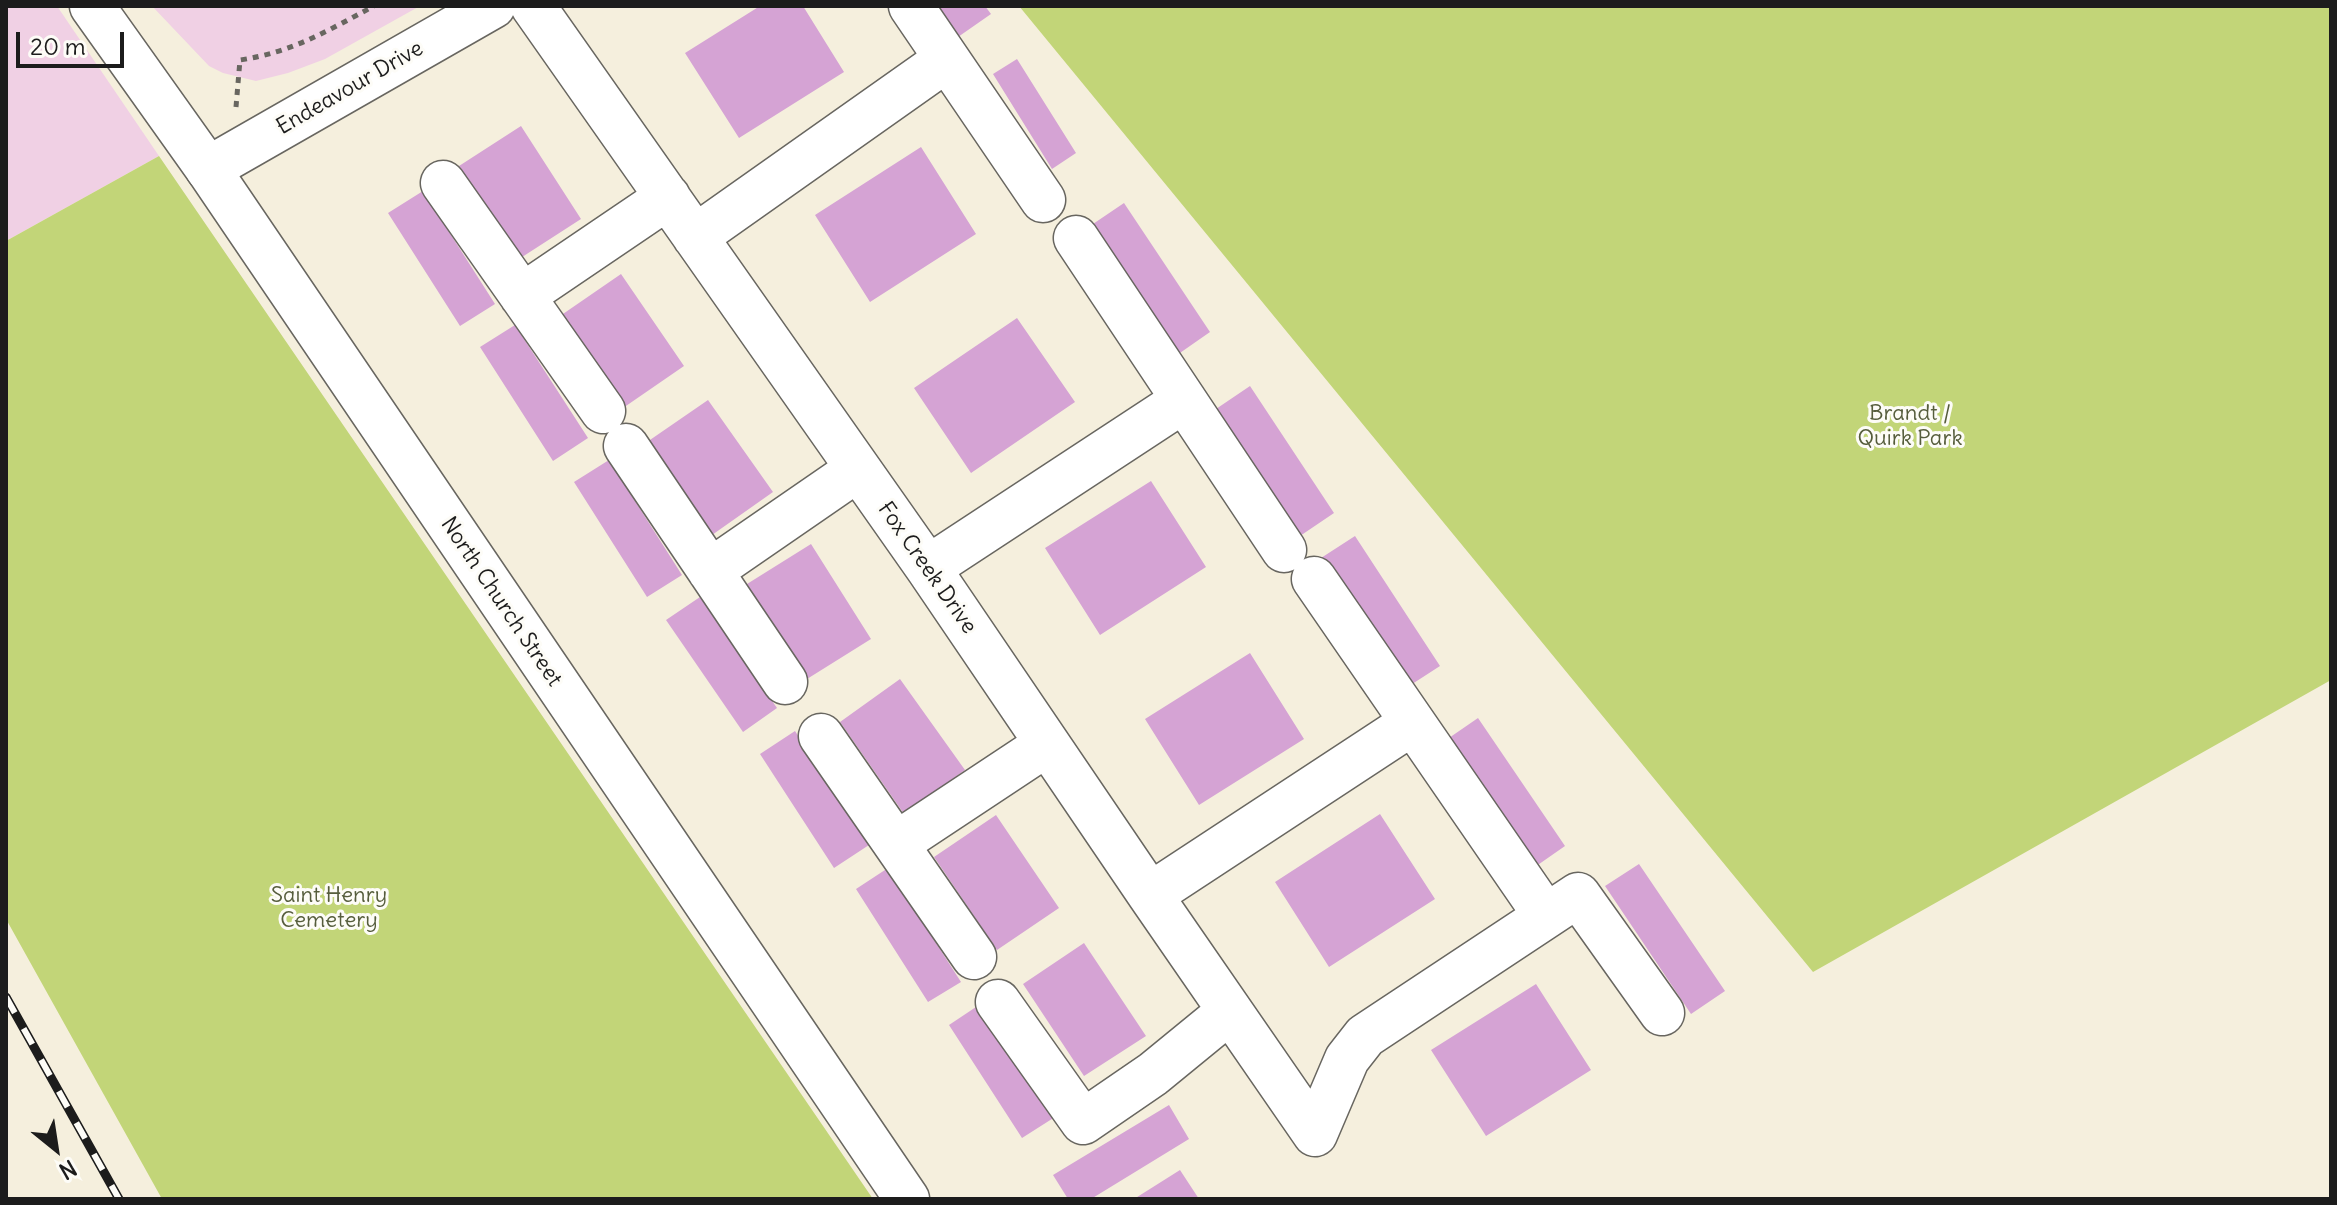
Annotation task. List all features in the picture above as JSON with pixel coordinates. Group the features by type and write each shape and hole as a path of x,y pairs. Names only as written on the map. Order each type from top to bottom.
{"street":[{"name":"North Church Street","path":"92,6 220,162 907,1199"},
{"name":"Endeavour Drive","path":"220,162 493,6"},
{"name":"Fox Creek Drive","path":"533,6 928,568 1315,1134 1347,1059 1365,1036 1546,916"},
{"path":"911,6 1043,200"},
{"path":"695,237 947,59"},
{"path":"443,183 785,682"},
{"path":"522,296 668,197"},
{"path":"1076,238 1184,400 1546,916 1578,895 1662,1013"},
{"path":"928,568 1184,400"},
{"path":"710,571 858,469"},
{"path":"1150,895 1412,723"},
{"path":"821,736 974,957"},
{"path":"896,844 1047,744"},
{"path":"998,1002 1083,1122 1153,1074 1230,1011"}],"path":[{"path":"220,162 240,60 274,55 374,6"}],"shaded area":[{"path":"6,6 57,6 159,156 6,241"},
{"path":"152,6 420,6 325,59 256,81 223,73 209,66"}],"green space":[{"name":"Brandt / Quirk Park","path":"1019,6 2331,6 2331,680 1813,972"},
{"name":"Saint Henry Cemetery","path":"159,156 873,1199 162,1199 6,919 6,241"}],"building":[{"path":"760,6 803,6 844,72 739,138 685,53"},
{"path":"937,6 985,6 991,14 958,37"},
{"path":"1017,59 1076,153 1052,169 993,74"},
{"path":"521,126 581,219 519,259 459,166"},
{"path":"921,147 976,234 870,302 815,215"},
{"path":"423,191 495,304 460,326 388,213"},
{"path":"1124,203 1210,332 1177,355 1090,226"},
{"path":"621,274 684,366 623,408 560,316"},
{"path":"1017,318 1075,402 971,473 914,388"},
{"path":"515,325 588,438 553,461 480,347"},
{"path":"1250,386 1334,513 1300,536 1216,409"},
{"path":"708,400 773,492 712,535 647,442"},
{"path":"609,460 682,575 647,597 574,482"},
{"path":"1151,481 1206,567 1100,635 1045,548"},
{"path":"1355,536 1440,666 1406,688 1321,558"},
{"path":"811,544 871,639 807,679 747,584"},
{"path":"700,597 777,708 743,732 666,620"},
{"path":"1250,653 1304,739 1199,805 1145,719"},
{"path":"900,679 965,770 904,814 840,722"},
{"path":"1478,718 1565,846 1532,869 1446,740"},
{"path":"795,731 869,845 834,868 760,754"},
{"path":"1380,814 1435,899 1329,967 1275,882"},
{"path":"996,815 1059,908 997,950 934,857"},
{"path":"1639,864 1725,991 1691,1014 1605,886"},
{"path":"888,868 961,982 928,1002 856,889"},
{"path":"1084,943 1146,1036 1084,1076 1023,984"},
{"path":"1536,984 1591,1070 1486,1136 1431,1050"},
{"path":"982,1003 1055,1117 1022,1138 949,1025"},
{"path":"1169,1105 1189,1139 1091,1199 1068,1199 1053,1175"},
{"path":"1180,1170 1199,1199 1134,1199"}],"railway":[{"path":"6,997 119,1199"}]}
